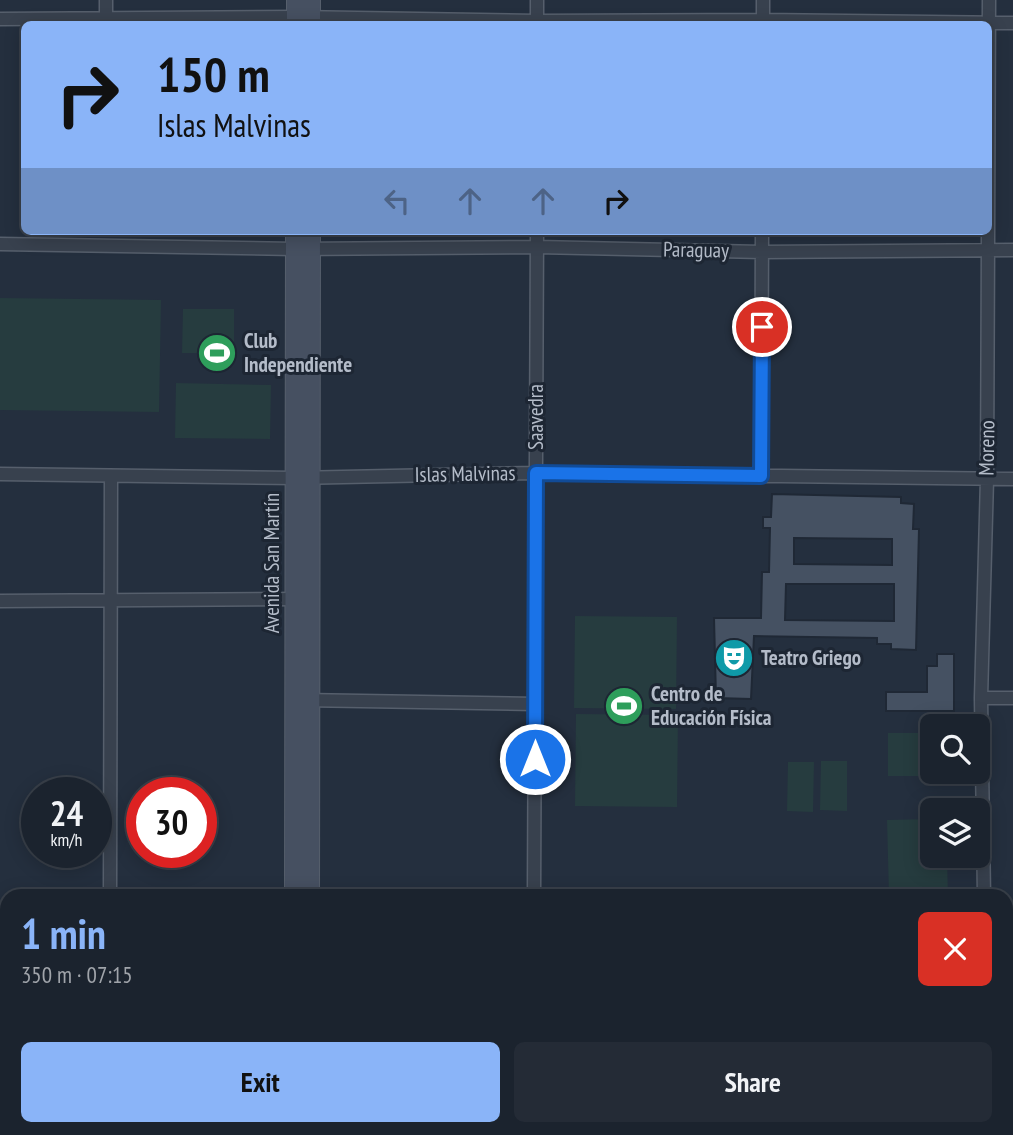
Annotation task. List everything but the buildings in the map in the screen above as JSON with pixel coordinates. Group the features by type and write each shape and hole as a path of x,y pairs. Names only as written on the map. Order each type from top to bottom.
{"main road":[{"name":"Avenida San Martín","path":"294,889 302,700 303,240"},
{"name":"Avenida San Martín","path":"302,700 310,889"}],"street":[{"path":"106,0 106,21"},
{"path":"537,0 537,21"},
{"path":"763,0 763,21"},
{"name":"Moreno","path":"989,0 989,21"},
{"path":"131,21 304,14 485,21"},
{"path":"0,19 71,21"},
{"path":"992,23 1013,23"},
{"path":"107,235 107,246"},
{"name":"Saavedra","path":"534,889 537,235"},
{"path":"761,476 762,235"},
{"name":"Moreno","path":"984,889 981,698 987,480 989,235"},
{"name":"Paraguay","path":"0,244 107,246 303,240 762,252 1013,250"},
{"name":"Islas Malvinas","path":"0,474 303,477 536,473 1013,479"},
{"path":"110,889 111,476"},
{"path":"0,601 302,599"},
{"path":"981,698 1013,698"},
{"path":"302,700 535,704"}],"green space":[{"path":"0,298 161,300 159,412 0,410"},
{"path":"183,309 234,309 234,353 182,353"},
{"path":"176,383 271,385 270,439 175,438"},
{"path":"575,616 677,617 676,709 574,708"},
{"path":"576,714 678,715 677,807 575,806"},
{"path":"888,733 919,733 920,776 888,776"},
{"path":"821,761 847,761 847,811 820,810"},
{"path":"788,762 814,762 813,812 787,811"},
{"path":"920,819 920,868 947,868 948,889 889,889 887,820"}],"place":[{"name":"Club Independiente","path":"217,353"},
{"name":"Teatro Griego","path":"734,658"},
{"name":"Centro de Educación Física","path":"624,706"}],"route":[{"path":"535,759 536,473 761,476 762,327"}]}
